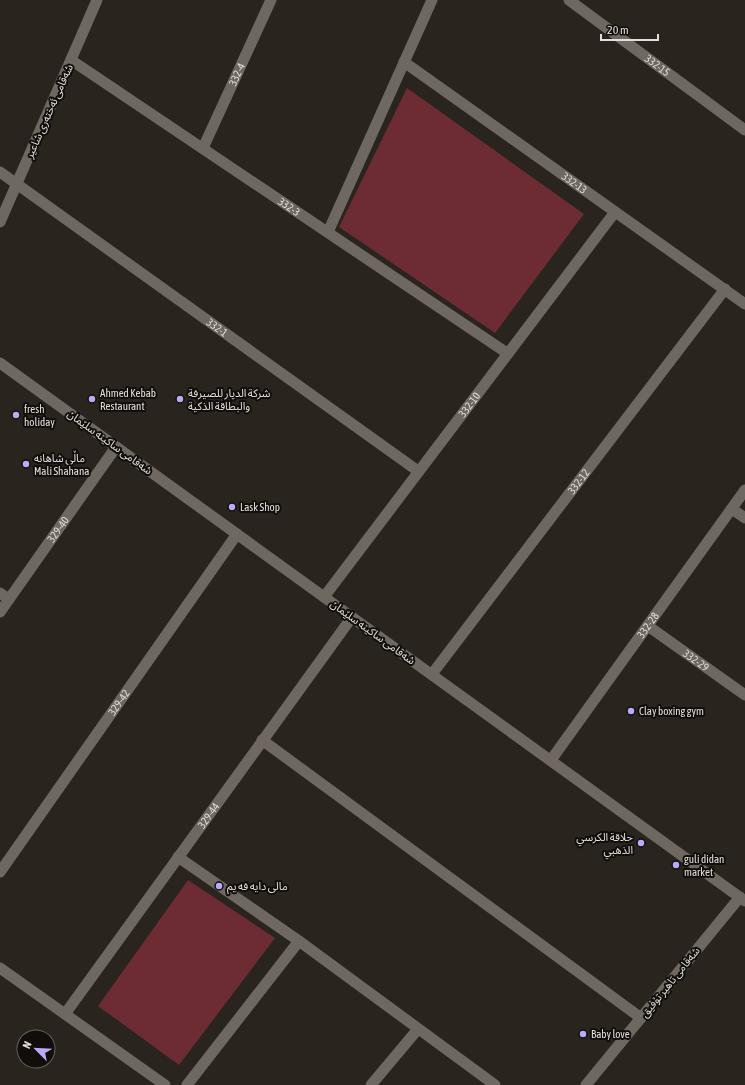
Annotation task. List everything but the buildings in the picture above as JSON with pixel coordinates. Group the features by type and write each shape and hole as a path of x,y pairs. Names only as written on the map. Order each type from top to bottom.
{"street":[{"name":"شەقامی ئەختەری شاعیر","path":"0,222 97,0"},
{"name":"332-4","path":"203,148 271,0"},
{"path":"328,232 432,0"},
{"name":"332-15","path":"569,0 745,130"},
{"name":"332-3","path":"71,60 507,352"},
{"name":"332-13","path":"404,62 745,304"},
{"name":"332-1","path":"0,172 418,471"},
{"name":"332-10","path":"324,596 507,352 615,212"},
{"name":"332-12","path":"432,674 725,290"},
{"name":"شەقامی ساکینە سلێمان","path":"0,363 742,899"},
{"name":"329-40","path":"0,612 4,596 116,447"},
{"name":"332-28","path":"551,760 745,490"},
{"path":"732,509 745,518"},
{"name":"329-42","path":"0,872 237,534"},
{"name":"329-44","path":"65,1014 352,616"},
{"name":"332-29","path":"648,626 745,695"},
{"path":"262,740 641,1018"},
{"path":"178,857 299,941 495,1085"},
{"name":"شەقامی تاهیر تۆفیق","path":"586,1085 742,899"},
{"path":"187,1085 299,941"},
{"path":"0,968 165,1085"},
{"path":"371,1085 418,1029"}],"shaded area":[{"path":"407,88 584,214 495,333 339,227"},
{"path":"188,880 275,938 179,1065 98,1006"}],"place":[{"name":"Ahmed Kebab Restaurant","path":"92,399"},
{"name":"شركة الديار للصيرفة والبطاقة الذكية","path":"180,399"},
{"name":"fresh holiday","path":"16,415"},
{"name":"ماڵی شاھانە Mali Shahana","path":"26,464"},
{"name":"Lask Shop","path":"232,507"},
{"name":"Clay boxing gym","path":"631,711"},
{"name":"حلاقة الكرسي الذهبي","path":"641,843"},
{"name":"guli didan market","path":"676,865"},
{"name":"مالى دايه فه يم","path":"219,886"},
{"name":"Baby love","path":"583,1034"}]}
